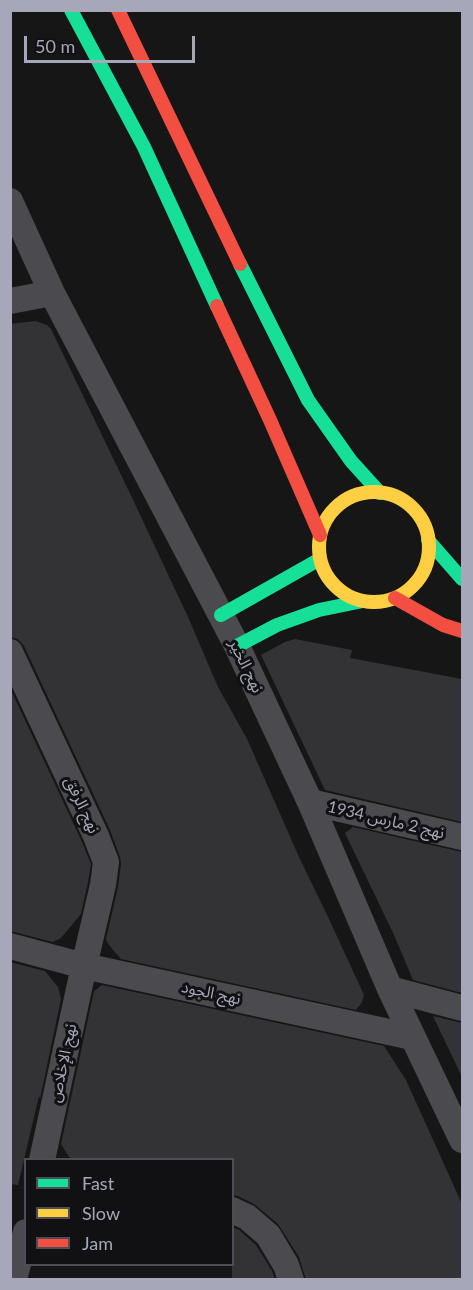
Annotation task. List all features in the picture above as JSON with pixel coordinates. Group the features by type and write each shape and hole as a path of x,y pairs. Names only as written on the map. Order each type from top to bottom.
{"street":[{"path":"71,10 144,147 270,420 320,535"},
{"path":"118,10 308,400 351,461 380,493"},
{"name":"نهج الخير","path":"10,201 52,293 237,646 310,802 390,989 462,1140"},
{"path":"10,300 52,293"},
{"path":"237,646 277,626 319,610 363,601 380,602 395,598 408,590 418,580 424,568 428,555 428,540 417,514 406,503 394,496 366,493 354,496 332,512 320,535 320,559 325,574 348,596 363,601"},
{"path":"428,540 462,579"},
{"path":"221,615 320,559"},
{"path":"395,598 443,625 462,631"},
{"name":"نهج الرفق","path":"10,652 106,862 103,885 84,966"},
{"name":"نهج 2 مارس 1934","path":"310,802 462,837"},
{"name":"نهج الجود","path":"10,946 84,966 412,1037"},
{"name":"نهج الإخلاص","path":"42,1158 84,966"},
{"path":"390,989 462,1008"},
{"path":"234,1211 247,1216 268,1235 282,1257 291,1280"},
{"path":"14,1280 24,1240"}],"building":[{"path":"35,321 51,329 188,617 218,687 247,739 364,995 356,1010 121,959 107,942 118,887 120,857 110,830 24,646 18,639 10,637 10,324"},
{"path":"295,639 352,650 350,658 462,679 462,822 325,790 261,655"},
{"path":"10,688 91,864 81,914 61,938 53,942 10,931"},
{"path":"353,827 462,852 462,993 413,980 345,833"},
{"path":"10,962 45,971 58,987 61,999 40,1099 39,1096 18,1185 10,1184"},
{"path":"102,985 384,1046 406,1080 462,1204 462,1280 306,1280 299,1257 278,1224 254,1204 234,1195 234,1158 69,1157 61,1144 94,991"},
{"path":"433,1016 462,1023 462,1077"},
{"path":"234,1228 256,1245 275,1280 232,1280"}],"traffic: fast":[{"path":"71,10 144,147 217,306"},
{"path":"240,264 308,400 351,461 380,493"},
{"path":"428,540 462,579"},
{"path":"221,615 320,559"},
{"path":"237,646 277,625 319,610 363,601"}],"traffic: slow":[{"path":"374,492 395,497 413,508 424,526 429,547 424,568 413,586 395,597 374,602 353,597 335,586 324,568 319,547 324,526 335,508 353,497 374,492"}],"traffic: jam":[{"path":"118,10 240,264"},
{"path":"217,306 320,535"},
{"path":"395,598 443,625 462,631"}]}
